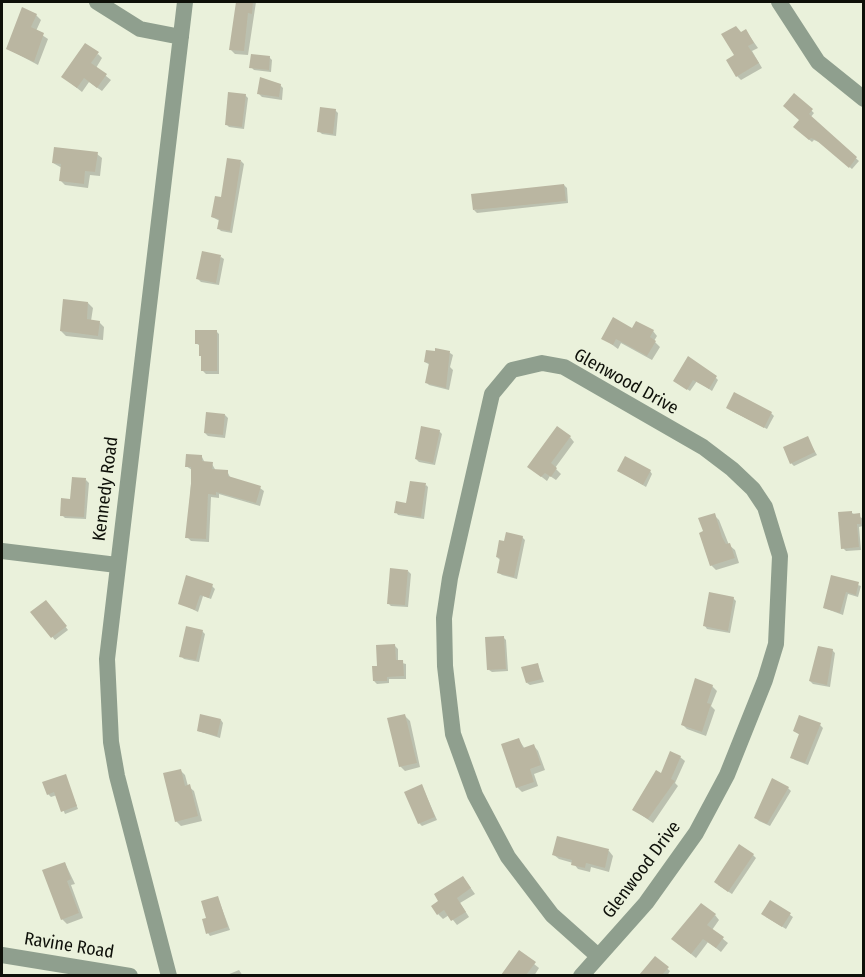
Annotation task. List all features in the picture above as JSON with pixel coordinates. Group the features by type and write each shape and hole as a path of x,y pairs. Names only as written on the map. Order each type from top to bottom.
{"street":[{"path":"97,2 140,28 181,37"},
{"name":"Kennedy Road","path":"169,975 123,808 111,742 107,659 185,2"},
{"path":"779,2 818,62 864,99"},
{"name":"Glenwood Drive","path":"581,975 646,903 696,833 727,775 765,681 776,644 780,556 773,526 765,507 753,489 732,469 703,447 564,368 542,363 512,370 492,394 450,578 444,618 445,666 453,734 475,795 514,865 552,915 598,956"},
{"path":"2,551 117,565"},
{"name":"Ravine Road","path":"2,955 130,975"}],"building":[{"path":"236,2 253,2 252,14 248,13 244,51 229,50"},
{"path":"22,7 37,14 31,27 44,33 34,62 6,49"},
{"path":"736,26 741,32 746,29 754,43 748,46 759,63 736,77 726,60 734,55 721,34"},
{"path":"85,43 99,52 91,63 107,74 97,88 84,78 77,88 61,77"},
{"path":"251,54 270,56 269,70 249,68"},
{"path":"260,77 281,84 279,97 257,94"},
{"path":"228,92 246,94 242,127 225,125"},
{"path":"794,93 813,109 809,114 857,157 849,168 816,140 811,138 809,140 793,127 799,120 783,106"},
{"path":"320,107 336,109 333,134 317,132"},
{"path":"54,147 98,152 95,172 85,171 84,184 59,181 61,164 52,163"},
{"path":"227,158 241,160 230,231 217,229 219,219 211,217 215,196 221,197"},
{"path":"564,184 566,201 473,210 471,194"},
{"path":"202,251 221,255 216,283 196,279"},
{"path":"63,299 88,302 87,319 100,321 98,336 60,331"},
{"path":"613,317 632,328 636,321 654,330 650,337 656,341 647,356 616,339 613,345 601,339"},
{"path":"195,330 217,330 217,371 201,371 201,356 199,356 199,344 195,344"},
{"path":"435,348 450,351 446,388 425,383 429,363 424,362 426,350 435,351"},
{"path":"688,356 717,376 709,389 693,380 687,390 673,381"},
{"path":"734,392 772,412 764,428 726,408"},
{"path":"206,412 225,414 223,435 204,433"},
{"path":"421,426 440,430 433,463 415,459"},
{"path":"557,426 571,436 551,463 557,468 551,477 545,473 541,477 527,467"},
{"path":"808,436 815,452 790,464 783,447"},
{"path":"186,454 202,455 202,461 213,462 212,469 228,470 228,476 261,486 256,503 216,492 216,495 208,494 206,539 185,538 191,484 191,467 185,467"},
{"path":"625,456 651,470 643,485 617,471"},
{"path":"72,477 86,478 84,517 60,516 61,498 70,499"},
{"path":"410,481 426,483 421,517 394,513 396,501 406,503"},
{"path":"852,511 852,514 860,513 861,524 857,524 859,547 841,549 838,512"},
{"path":"715,513 722,537 726,544 730,543 735,558 710,566 699,533 703,531 698,518"},
{"path":"506,532 523,536 514,577 497,573 500,558 496,557 499,540 504,541"},
{"path":"390,568 408,570 405,605 387,604"},
{"path":"186,575 213,584 209,598 200,595 195,610 178,604"},
{"path":"831,575 859,582 856,595 846,592 840,613 823,608"},
{"path":"709,592 734,597 728,631 703,626"},
{"path":"46,600 67,626 51,638 30,612"},
{"path":"186,626 203,630 196,660 179,657"},
{"path":"504,636 506,669 487,670 485,637"},
{"path":"395,644 396,660 403,660 404,676 387,677 387,681 373,681 372,666 377,666 376,645"},
{"path":"818,646 833,649 827,685 809,681"},
{"path":"538,663 542,679 526,683 521,667"},
{"path":"695,678 713,685 707,703 711,704 702,732 681,725"},
{"path":"200,714 221,719 217,736 197,731"},
{"path":"405,714 417,763 399,767 387,718"},
{"path":"799,715 821,723 805,763 790,758 799,734 793,731"},
{"path":"519,738 523,748 534,744 541,765 530,769 534,782 516,788 501,744"},
{"path":"670,751 681,756 671,779 675,781 648,819 632,810 656,770 661,773"},
{"path":"181,769 185,786 190,784 198,816 175,822 163,773"},
{"path":"66,774 77,806 61,812 54,792 47,795 42,782"},
{"path":"772,778 789,787 767,824 754,818"},
{"path":"422,784 435,817 418,824 404,792"},
{"path":"557,836 609,849 605,868 586,863 585,868 571,865 572,860 552,855"},
{"path":"739,844 754,854 728,892 714,882"},
{"path":"65,862 71,879 67,881 79,913 61,920 42,870"},
{"path":"463,876 471,888 457,898 466,912 451,921 444,910 437,915 431,906 438,901 434,894"},
{"path":"218,896 228,927 206,934 202,919 206,918 201,901"},
{"path":"770,900 791,913 782,927 761,914"},
{"path":"701,903 716,914 707,925 724,937 716,948 703,939 691,954 671,939"},
{"path":"519,950 536,962 526,975 501,975"},
{"path":"655,956 669,967 662,975 639,975"}]}
